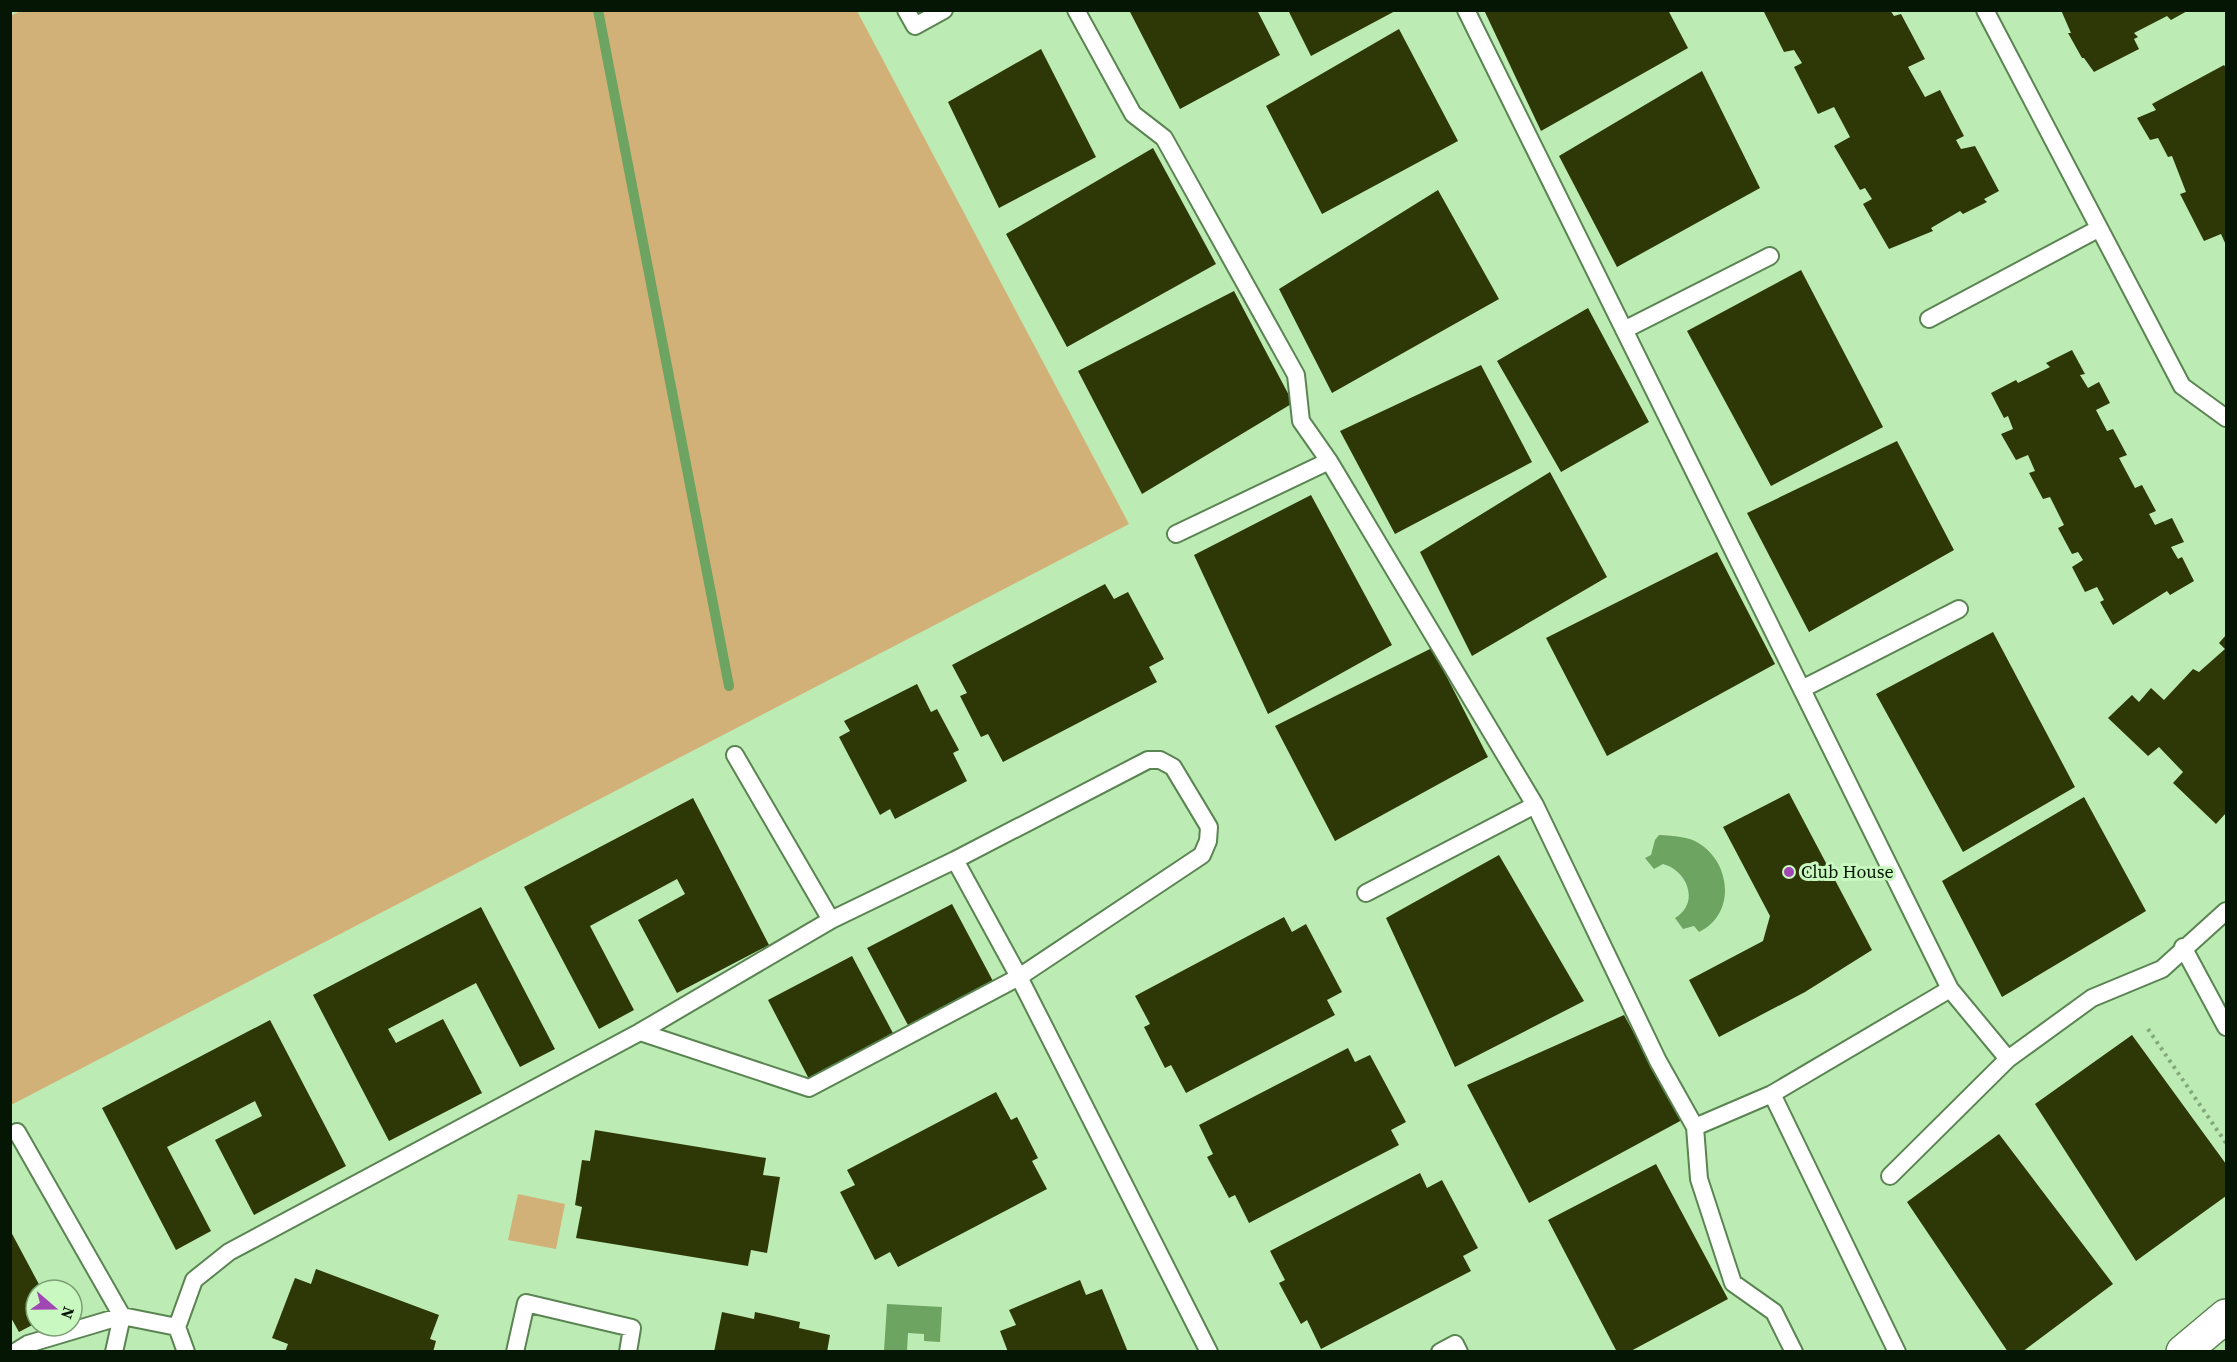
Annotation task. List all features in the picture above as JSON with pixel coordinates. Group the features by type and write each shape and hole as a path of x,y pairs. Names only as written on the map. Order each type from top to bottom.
{"street":[{"path":"2183,1352 2226,1316"}],"lane":[{"path":"906,10 915,26 944,10"},
{"path":"1076,10 1133,114 1164,138 1170,148 1296,375 1301,421 1329,461 1534,805 1658,1061 1695,1127 1699,1179 1733,1283 1774,1312 1794,1352"},
{"path":"1466,10 1950,990 2008,1059"},
{"path":"1985,10 2097,230 2182,386 2226,418"},
{"path":"1929,319 2097,230"},
{"path":"1624,330 1770,256"},
{"path":"1176,534 1329,461"},
{"path":"1802,689 1959,609"},
{"path":"735,755 831,920"},
{"path":"186,1352 177,1328 194,1280 229,1252 640,1032 831,920 956,860 1148,760 1160,760 1173,767 1209,827 1208,841 1202,855 1019,976 809,1088 640,1032"},
{"path":"1366,893 1534,805"},
{"path":"956,860 1019,976 1209,1352"},
{"path":"1890,1176 2008,1059 2092,998 2162,969 2183,947 2226,911"},
{"path":"2183,947 2226,1027"},
{"path":"1695,1127 1772,1094 1950,990"},
{"path":"1772,1094 1897,1352"},
{"path":"17,1132 122,1316 114,1352"},
{"path":"515,1352 526,1304 632,1328 628,1352"},
{"path":"15,1352 28,1344 122,1316 177,1328"},
{"path":"1440,1352 1455,1344 1459,1352"}],"path":[{"path":"2148,1029 2226,1143"}],"shaded area":[{"path":"21,11 857,11 1129,524 11,1105 10,16"},
{"path":"1659,835 1691,839 1711,853 1718,864 1725,889 1724,902 1719,914 1711,924 1699,932 1694,926 1683,929 1675,918 1683,912 1689,896 1688,888 1679,873 1663,864 1654,869 1645,858 1651,855 1655,840"},
{"path":"518,1194 565,1204 556,1249 508,1240"},
{"path":"887,1304 942,1307 940,1342 924,1341 924,1334 908,1333 907,1351 884,1351"}],"building":[{"path":"1129,10 1257,10 1280,55 1180,109"},
{"path":"1288,10 1397,10 1311,56"},
{"path":"1484,10 1668,10 1688,48 1541,131"},
{"path":"1763,10 1890,10 1894,16 1901,14 1925,59 1908,67 1925,97 1940,90 1964,136 1956,140 1961,149 1975,146 1999,191 1984,199 1987,202 1963,214 1960,211 1931,228 1933,231 1889,249 1863,204 1872,199 1865,188 1860,190 1834,146 1850,137 1834,107 1818,114 1794,67 1802,63 1794,50 1784,52"},
{"path":"2061,10 2189,10 2171,20 2167,16 2134,33 2138,37 2134,39 2139,49 2094,72 2082,58 2068,33 2071,33"},
{"path":"1399,29 1458,141 1322,214 1266,106"},
{"path":"1041,49 1096,157 999,208 948,102"},
{"path":"2224,65 2226,68 2226,245 2221,234 2204,241 2180,194 2186,192 2172,156 2168,157 2158,138 2150,140 2137,118 2156,110 2152,104"},
{"path":"1702,71 1760,188 1617,267 1559,156"},
{"path":"1153,148 1216,264 1067,347 1006,234"},
{"path":"1438,190 1499,299 1332,393 1279,289"},
{"path":"1801,270 1883,427 1771,486 1687,331"},
{"path":"1234,291 1293,403 1142,494 1078,371"},
{"path":"1588,308 1649,422 1561,472 1497,361"},
{"path":"2072,350 2085,374 2080,375 2088,388 2099,382 2110,403 2096,410 2107,431 2113,429 2127,455 2119,458 2135,488 2142,485 2156,511 2149,514 2155,525 2172,518 2184,542 2171,547 2178,559 2182,557 2194,581 2170,595 2167,591 2113,625 2100,602 2104,600 2097,587 2085,592 2072,567 2083,560 2078,552 2072,554 2058,528 2064,525 2050,497 2043,499 2029,473 2035,471 2028,455 2016,460 2001,434 2013,429 2008,416 2004,418 1991,393 2016,380 2018,383 2050,367 2046,363"},
{"path":"1481,365 1532,462 1395,534 1340,431"},
{"path":"1897,441 1954,550 1809,632 1747,513"},
{"path":"1550,472 1607,577 1472,656 1420,552"},
{"path":"1311,495 1392,645 1268,714 1194,555"},
{"path":"1717,552 1775,664 1607,756 1546,638"},
{"path":"1105,584 1114,599 1128,592 1164,659 1149,667 1157,682 1003,762 988,734 981,737 960,696 967,693 952,665"},
{"path":"1993,632 2075,787 1963,852 1876,694"},
{"path":"2226,635 2226,813 2216,824 2173,783 2183,772 2159,747 2148,756 2108,718 2132,695 2139,702 2151,688 2164,700 2193,669 2199,672 2225,649 2219,643"},
{"path":"1432,648 1488,757 1335,841 1275,726"},
{"path":"917,684 931,712 937,709 959,750 953,753 967,781 895,819 890,809 880,815 839,737 850,731 844,721"},
{"name":"Club House","path":"1789,793 1872,950 1805,992 1719,1037 1689,980 1763,941 1770,916 1723,827"},
{"path":"2084,797 2146,911 2002,997 1942,881"},
{"path":"693,798 769,945 677,993 638,920 685,894 677,879 590,926 634,1010 599,1029 524,887"},
{"path":"1499,855 1584,1001 1455,1067 1386,918"},
{"path":"952,904 994,983 909,1027 867,948"},
{"path":"481,907 555,1049 520,1067 476,983 388,1029 396,1043 443,1019 482,1093 389,1141 313,995"},
{"path":"1284,917 1292,932 1306,924 1342,992 1327,1000 1335,1015 1186,1093 1171,1065 1165,1068 1144,1027 1150,1024 1135,996"},
{"path":"852,956 894,1035 809,1079 768,1000"},
{"path":"1624,1015 1682,1120 1529,1203 1467,1085"},
{"path":"270,1020 346,1166 254,1215 215,1140 262,1116 255,1101 167,1147 211,1231 176,1250 102,1108"},
{"path":"2132,1035 2226,1164 2226,1196 2136,1261 2035,1104"},
{"path":"1348,1048 1355,1062 1370,1055 1406,1122 1391,1130 1399,1145 1249,1223 1235,1195 1229,1198 1207,1157 1213,1154 1199,1125"},
{"path":"996,1092 1011,1120 1017,1117 1038,1158 1032,1161 1047,1189 898,1267 890,1252 875,1260 840,1192 855,1185 847,1170"},
{"path":"595,1130 766,1158 763,1175 780,1177 767,1253 751,1250 748,1266 576,1238 582,1207 575,1205 582,1160 590,1161"},
{"path":"1999,1134 2113,1284 2022,1352 2008,1352 1907,1202"},
{"path":"1656,1164 1728,1299 1629,1352 1617,1352 1548,1220"},
{"path":"1420,1173 1427,1188 1442,1180 1478,1248 1463,1256 1471,1271 1321,1349 1307,1320 1301,1324 1279,1283 1285,1280 1270,1251"},
{"path":"10,1230 36,1278 24,1278 24,1329 19,1332 10,1316"},
{"path":"316,1269 439,1315 430,1339 436,1341 433,1352 285,1352 288,1344 272,1338 295,1278 311,1284"},
{"path":"1080,1280 1086,1295 1102,1289 1128,1352 1008,1352 1000,1331 1016,1325 1009,1310"},
{"path":"722,1312 754,1319 755,1312 800,1322 799,1328 830,1335 827,1352 714,1352"}],"waterway":[{"path":"598,10 729,686"}],"place":[{"name":"Club House","path":"1789,872"}]}
